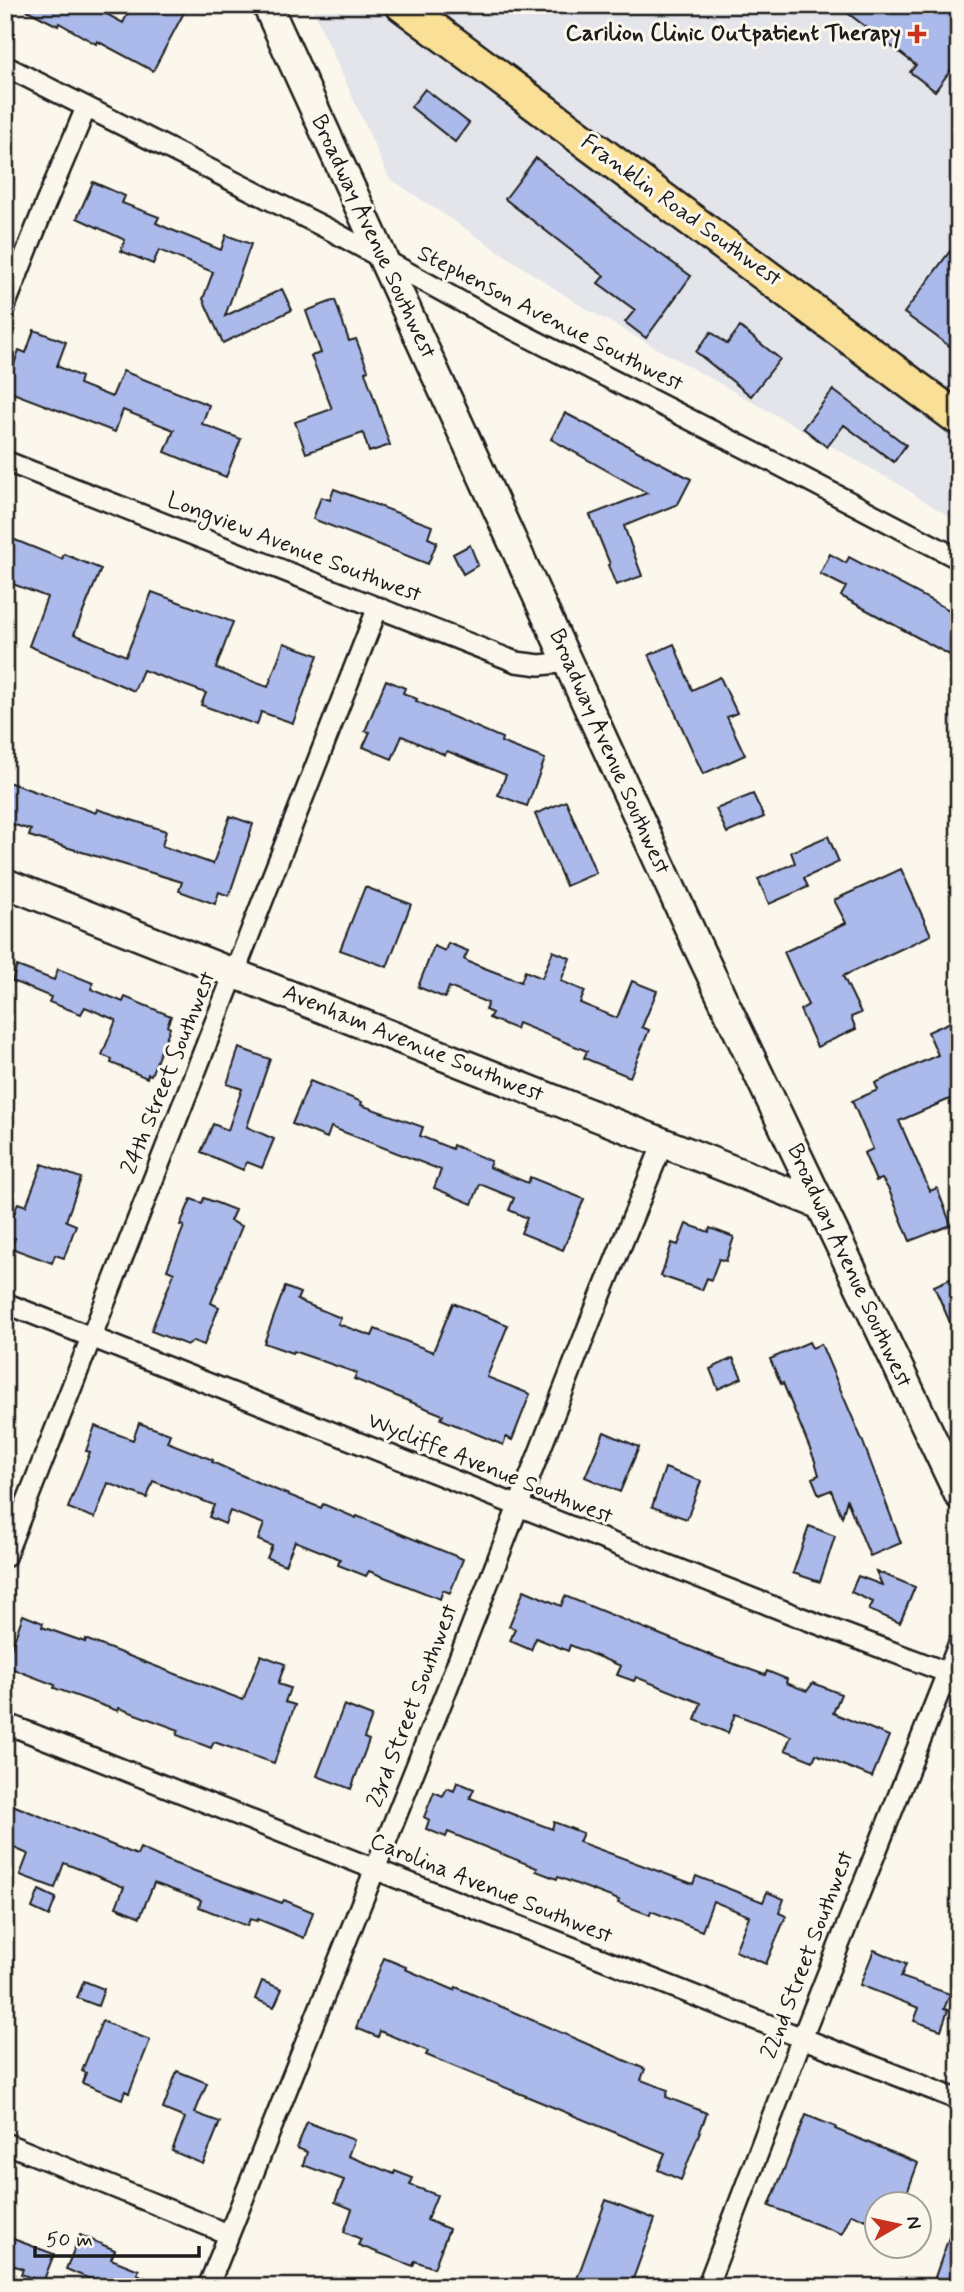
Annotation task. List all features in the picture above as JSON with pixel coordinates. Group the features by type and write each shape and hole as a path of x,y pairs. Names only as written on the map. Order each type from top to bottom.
{"main road":[{"name":"Franklin Road Southwest","path":"402,5 959,419"}],"street":[{"name":"Broadway Avenue Southwest","path":"267,5 697,945 959,1495"},
{"name":"Stephenson Avenue Southwest","path":"5,66 332,231 491,318 959,559"},
{"path":"5,306 44,205 86,108"},
{"name":"Longview Avenue Southwest","path":"5,461 516,662 540,665 569,662"},
{"name":"24th Street Southwest","path":"5,1557 378,607"},
{"name":"Avenham Avenue Southwest","path":"5,883 821,1205"},
{"name":"23rd Street Southwest","path":"208,2287 663,1143"},
{"name":"Wycliffe Avenue Southwest","path":"5,1303 953,1675"},
{"name":"22nd Street Southwest","path":"707,2287 802,2038 953,1675 959,1643"},
{"name":"Carolina Avenue Southwest","path":"5,1723 959,2100"},
{"path":"5,2143 228,2234"}],"shaded area":[{"path":"311,5 959,5 959,523 895,482 578,304 389,178"}],"building":[{"path":"17,5 90,5 123,23 132,5 188,5 153,71 97,41 96,44 59,23 58,26"},
{"name":"Carilion Clinic Outpatient Therapy","path":"837,5 959,5 959,59 935,91 910,72 916,65"},
{"path":"425,89 469,123 455,142 411,107"},
{"path":"536,158 691,276 646,338 625,322 635,310 598,283 604,276 505,199"},
{"path":"93,182 125,196 122,203 159,217 156,223 221,250 226,235 251,244 225,316 282,289 292,310 223,343 203,299 213,272 159,250 153,264 121,251 125,240 77,218"},
{"path":"959,239 959,353 904,313"},
{"path":"335,300 349,341 356,339 368,370 365,372 390,445 369,452 363,433 306,453 295,422 332,409 311,356 321,353 306,311"},
{"path":"740,327 780,359 751,396 696,352 711,332 727,344"},
{"path":"34,330 66,342 57,366 81,377 79,384 112,397 123,371 209,405 202,424 241,439 226,477 165,452 174,430 123,410 115,432 5,390 19,350 26,353"},
{"path":"833,390 906,445 894,462 844,425 827,447 803,428"},
{"path":"565,413 691,479 678,504 624,526 642,576 616,585 590,515 647,493 551,439"},
{"path":"334,489 432,526 428,538 437,542 428,564 313,519 321,497 330,500"},
{"path":"5,536 62,559 64,554 101,569 74,634 126,656 152,592 233,622 216,668 268,687 284,643 318,655 293,723 261,712 257,725 201,705 206,693 143,670 134,691 29,646 47,597 5,581"},
{"path":"470,545 478,565 463,574 453,554"},
{"path":"830,554 846,563 849,557 959,615 959,660 841,596 846,587 820,574"},
{"path":"674,644 692,690 720,677 737,713 727,717 745,755 703,774 649,655"},
{"path":"386,680 405,688 403,693 417,699 416,701 502,738 501,742 545,759 527,806 498,795 506,775 447,751 445,755 402,736 392,759 363,747 370,732 365,731"},
{"path":"5,781 96,813 97,809 166,831 162,846 213,864 230,816 253,824 229,896 219,892 215,904 179,891 182,882 29,836 31,830 5,822"},
{"path":"753,794 764,817 727,833 716,809"},
{"path":"566,801 596,873 566,886 535,814"},
{"path":"828,836 839,862 804,878 808,887 769,904 758,879 795,863 791,852"},
{"path":"901,869 931,935 843,976 861,1013 851,1017 856,1029 817,1047 800,1010 808,1005 784,952 846,923 834,900"},
{"path":"365,887 411,904 387,967 340,950"},
{"path":"448,943 468,951 464,959 469,962 521,982 525,971 542,978 553,951 570,958 561,981 585,991 580,1003 617,1018 632,981 657,991 642,1027 649,1030 630,1077 584,1058 587,1051 518,1023 516,1029 489,1018 492,1013 485,1010 488,1003 449,987 445,998 418,987 434,946 445,951"},
{"path":"17,966 54,980 58,969 93,983 91,989 123,1002 125,997 171,1016 167,1026 170,1028 151,1075 148,1074 147,1078 111,1063 112,1059 102,1055 116,1020 85,1007 81,1014 49,1002 51,997 12,981"},
{"path":"959,1018 959,1095 899,1121 930,1191 937,1188 951,1225 910,1241 889,1190 882,1179 876,1181 864,1153 873,1149 852,1101 878,1090 875,1083 938,1055 928,1032"},
{"path":"239,1048 270,1059 247,1127 274,1139 262,1168 247,1162 243,1170 201,1152 213,1124 228,1130 242,1089 227,1084"},
{"path":"310,1081 362,1102 361,1105 423,1127 420,1136 452,1149 453,1145 491,1161 489,1167 528,1183 530,1177 584,1199 563,1250 521,1233 527,1218 509,1210 514,1198 480,1184 472,1204 434,1188 441,1170 331,1127 327,1138 292,1124"},
{"path":"42,1164 81,1178 66,1221 76,1225 64,1258 55,1255 52,1263 11,1248 15,1238 6,1236 18,1203 26,1206"},
{"path":"204,1198 235,1210 230,1221 242,1226 211,1303 219,1307 204,1345 193,1341 187,1345 151,1331 174,1273 167,1270 184,1226 180,1225 191,1199 202,1203"},
{"path":"686,1224 709,1232 710,1228 734,1237 726,1261 719,1259 711,1280 707,1278 702,1290 661,1276 672,1243 678,1245"},
{"path":"959,1275 959,1343 934,1286"},
{"path":"285,1287 300,1293 297,1300 341,1318 338,1324 372,1336 375,1329 433,1352 453,1303 508,1325 487,1377 530,1394 512,1440 506,1437 503,1445 441,1419 443,1415 354,1379 357,1373 264,1343"},
{"path":"809,1342 812,1348 821,1344 863,1442 901,1543 870,1556 847,1500 842,1517 831,1490 819,1495 812,1478 819,1475 815,1461 783,1383 781,1384 770,1359"},
{"path":"733,1358 742,1378 718,1389 710,1369"},
{"path":"139,1423 170,1434 167,1442 213,1460 212,1462 259,1483 321,1508 323,1504 356,1518 357,1516 463,1559 450,1593 443,1590 440,1599 369,1571 366,1576 338,1565 340,1559 295,1541 285,1565 267,1558 272,1546 258,1540 264,1524 230,1511 225,1524 209,1517 214,1505 153,1481 147,1498 108,1483 95,1518 68,1508 90,1452 86,1451 95,1426 133,1440"},
{"path":"604,1432 639,1447 620,1492 585,1477"},
{"path":"665,1468 701,1481 687,1519 652,1507"},
{"path":"809,1526 835,1536 820,1582 793,1573"},
{"path":"876,1571 915,1587 900,1623 869,1610 873,1602 851,1592 858,1576 882,1585"},
{"path":"524,1590 561,1606 565,1596 718,1658 765,1675 767,1671 787,1679 786,1683 807,1691 813,1683 841,1694 833,1713 889,1736 872,1777 816,1754 813,1761 785,1750 791,1736 735,1714 728,1733 695,1720 701,1703 636,1677 634,1681 617,1675 621,1666 570,1645 568,1651 536,1638 531,1650 510,1641 515,1629 509,1626"},
{"path":"23,1615 43,1623 42,1627 85,1642 85,1639 243,1700 261,1655 285,1664 278,1684 290,1688 285,1702 295,1705 274,1763 214,1742 211,1748 177,1735 179,1730 54,1688 55,1685 5,1666"},
{"path":"344,1705 372,1716 364,1738 369,1740 351,1789 317,1776"},
{"path":"457,1782 474,1789 470,1798 552,1829 554,1822 583,1833 579,1842 693,1884 696,1876 763,1902 767,1892 784,1899 779,1913 786,1916 766,1964 735,1951 749,1916 713,1901 702,1931 651,1911 650,1915 618,1903 619,1900 536,1871 537,1868 448,1832 446,1837 426,1829 429,1820 424,1817 434,1792 443,1796 447,1788 454,1791"},
{"path":"5,1802 137,1855 140,1848 173,1863 313,1912 304,1938 258,1919 250,1919 247,1926 199,1907 201,1900 154,1883 140,1917 116,1907 124,1887 64,1863 55,1888 20,1875 28,1854 5,1844"},
{"path":"39,1890 56,1898 49,1916 32,1908"},
{"path":"874,1950 906,1964 901,1977 950,1994 944,2009 948,2010 941,2030 914,2021 919,2008 860,1985"},
{"path":"384,1958 645,2069 641,2080 668,2090 666,2097 707,2113 681,2180 658,2170 665,2153 426,2055 428,2051 380,2031 378,2037 356,2028"},
{"path":"84,1981 104,1989 98,2006 77,1998"},
{"path":"262,1981 282,1989 274,2007 255,1999"},
{"path":"102,2021 150,2040 129,2093 125,2091 122,2099 82,2083 86,2073 82,2071"},
{"path":"177,2071 207,2083 195,2113 220,2122 203,2164 172,2151 185,2118 163,2109"},
{"path":"806,2115 918,2163 908,2190 862,2190 862,2218 851,2214 842,2234 769,2206"},
{"path":"307,2122 354,2140 348,2156 394,2174 395,2171 413,2178 410,2185 437,2195 427,2220 449,2229 434,2268 415,2261 413,2266 358,2245 361,2239 344,2232 352,2209 335,2202 344,2180 303,2165 307,2152 297,2148"},
{"path":"606,2200 655,2219 630,2287 574,2287"},
{"path":"956,2217 959,2218 959,2287 950,2287 934,2280"},
{"path":"80,2235 115,2250 111,2259 139,2270 137,2274 167,2287 109,2287 66,2269"},
{"path":"5,2236 54,2254 43,2282 21,2274 23,2269 5,2262"}],"place":[{"name":"Carilion Clinic Outpatient Therapy","path":"917,34"}]}
